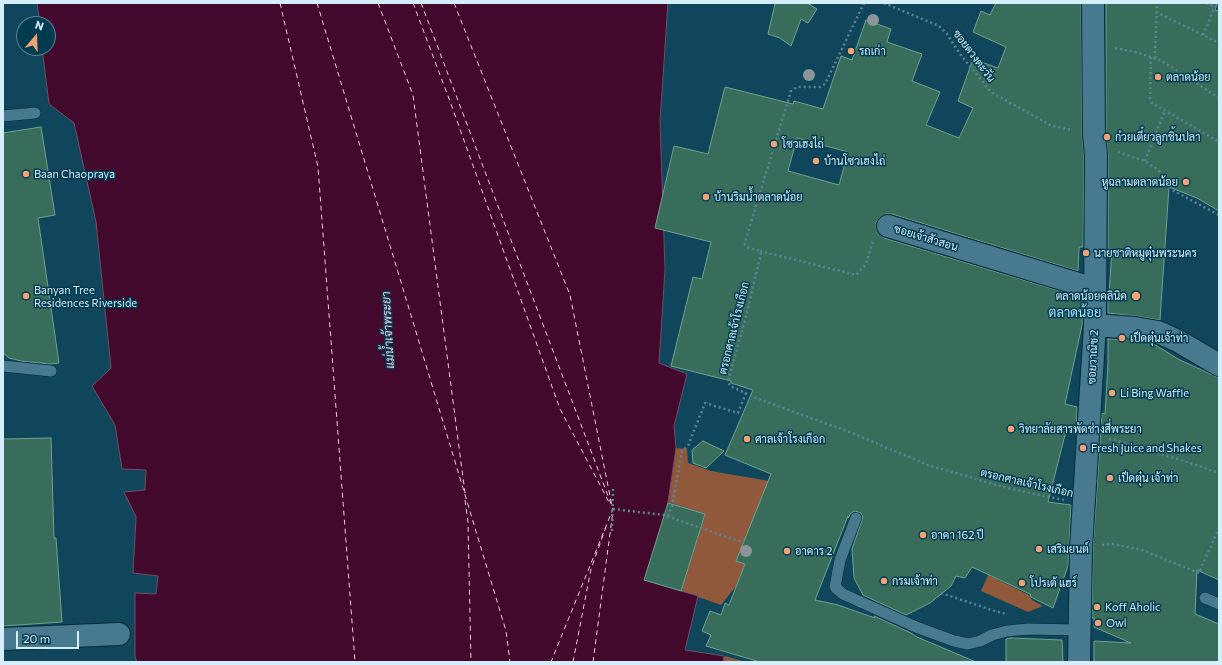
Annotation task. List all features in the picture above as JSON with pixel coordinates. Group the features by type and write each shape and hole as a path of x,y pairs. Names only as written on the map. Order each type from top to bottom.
{"street":[{"name":"ซอยวาณิช 2","path":"1080,662 1079,630 1081,548 1095,325 1094,3"},
{"name":"ซอยเจ้าสัวสอน","path":"888,226 1095,289"},
{"path":"1095,325 1135,328 1158,332 1178,341 1219,365"},
{"path":"3,639 119,634"}],"lane":[{"path":"3,116 35,113"},
{"path":"3,366 51,371"},
{"path":"856,518 840,560 836,580 835,587 843,594 916,627 954,641 968,644 1007,631 1028,629 1079,630"},
{"path":"1206,598 1219,604"}],"path":[{"path":"760,251 747,247 745,242 791,91 797,87 820,87 825,84 864,3"},
{"name":"ซอยดวงตะวัน","path":"884,3 939,26 947,34 960,54 991,92 1052,126 1112,150 1145,161 1158,170 1168,180 1172,190 1219,215"},
{"path":"1155,58 1157,3"},
{"path":"1206,3 1219,8"},
{"path":"1203,35 1215,7"},
{"path":"1156,12 1219,43"},
{"path":"1094,44 1139,53 1162,61 1219,98"},
{"path":"1151,57 1150,98 1152,103 1219,142"},
{"path":"1145,161 1165,110"},
{"name":"ซอยเจ้าสัวสอน","path":"760,251 856,275 866,264 877,229 884,225 888,226"},
{"name":"ตรอกศาลเจ้าโรงเกือก","path":"760,251 761,253 745,320 728,381 730,386 852,433 928,465 1007,488 1084,503"},
{"path":"668,516 672,506 682,451 688,446 706,402 738,413 746,393"},
{"path":"1088,436 1115,440 1219,473"},
{"path":"612,531 613,489"},
{"path":"613,509 668,516 744,543"},
{"path":"1081,548 1113,544 1142,550 1199,573 1219,528"},
{"path":"941,593 995,612 1010,614"}],"shaded area":[{"path":"676,448 687,449 688,463 711,471 775,482 737,585 721,605 681,591 705,514 668,503"},
{"path":"988,575 1029,595 1032,600 1043,606 1028,612 981,591"},
{"path":"724,656 747,662 723,662"}],"water":[{"name":"แม่น้ำเจ้าพระยา","path":"37,3 668,3 660,121 665,269 659,363 687,374 674,426 676,448 668,502 705,514 681,591 698,596 685,650 724,656 723,662 137,662 135,657 135,593 156,594 158,576 133,573 136,517 124,492 145,490 146,470 122,469 115,425 92,386 111,368 96,222 74,123 49,104 43,56 56,56 56,16 39,16"}],"building":[{"path":"773,3 807,3 817,9 808,23 801,19 791,46 780,38 768,34 775,4"},
{"path":"996,3 1081,3 1082,135 1084,156 1083,247 1079,247 1078,271 892,214 886,214 880,217 876,222 876,228 879,234 884,238 1083,298 1082,325 1065,404 1077,407 1076,434 1066,431 1048,502 1071,505 1068,566 1053,608 1031,597 1030,594 972,567 965,578 956,576 951,586 930,603 906,615 863,595 854,578 852,549 863,517 861,513 855,511 851,513 848,518 848,516 815,600 838,605 875,618 874,616 917,637 976,662 760,662 706,646 711,635 702,631 710,611 721,615 725,603 729,605 745,564 736,561 771,474 725,455 753,390 731,383 731,381 671,366 693,277 702,279 711,242 655,228 674,146 708,154 725,87 793,104 794,101 823,109 841,56 852,60 866,20 891,29 887,42 922,54 912,81 940,92 926,125 959,138 973,108 958,101 973,59 998,68 1006,47 973,32 981,11 990,15","holes":["797,138 848,152 839,185 788,171"]},
{"name":"ตลาดน้อย","path":"1106,3 1217,3 1215,10 1219,11 1219,211 1197,198 1169,187 1160,320 1108,313 1112,249 1108,249"},
{"path":"41,127 55,215 38,218 59,363 50,364 21,361 9,358 3,353 3,133"},
{"path":"1108,339 1133,340 1154,344 1178,359 1219,378 1219,580 1197,570 1195,614 1219,624 1219,662 1094,662 1094,641 1131,643 1094,627 1094,618 1092,618 1093,548 1102,413 1105,414"},
{"path":"51,438 54,538 56,538 62,622 3,626 3,439"},
{"path":"703,441 724,451 706,468 693,463 692,450"},
{"path":"668,503 705,514 681,591 644,580"},
{"path":"1006,639 1062,640 1063,662 1006,662"}],"ferry route":[{"path":"280,3 318,167 355,662"},
{"path":"317,3 506,631 510,662"},
{"path":"378,3 413,95 465,493"},
{"path":"413,3 451,104 560,409 610,504"},
{"path":"421,3 613,509 551,662"},
{"path":"454,3 570,295 612,506"},
{"path":"465,500 468,522 471,662"},
{"path":"593,662 613,511"},
{"path":"573,662 591,569 606,527"}],"place":[{"name":"รถเก่า","path":"851,51"},
{"name":"ตลาดน้อย","path":"1158,77"},
{"name":"ก๋วยเตี๋ยวลูกชิ้นปลา","path":"1107,137"},
{"name":"โซวเฮงไถ่","path":"774,144"},
{"name":"บ้านโซวเฮงไถ่","path":"816,161"},
{"name":"Baan Chaopraya","path":"26,174"},
{"name":"หูฉลามตลาดน้อย","path":"1186,182"},
{"name":"บ้านริมน้ำตลาดน้อย","path":"706,197"},
{"name":"นายชาติหมูตุ๋นพระนคร","path":"1086,253"},
{"name":"Banyan Tree Residences Riverside","path":"26,296"},
{"name":"ตลาดน้อยคลินิค","path":"1136,296"},
{"name":"เป็ดตุ๋นเจ้าท่า","path":"1122,338"},
{"name":"Li Bing Waffle","path":"1112,393"},
{"name":"วิทยาลัยสารพัดช่างสี่พระยา","path":"1011,429"},
{"name":"ศาลเจ้าโรงเกือก","path":"747,439"},
{"name":"Fresh Juice and Shakes","path":"1083,448"},
{"name":"เป็ดตุ๋น เจ้าท่า","path":"1110,478"},
{"name":"อาคา 162 ปี","path":"923,535"},
{"name":"เสริมยนต์","path":"1039,549"},
{"name":"อาคาร 2","path":"787,551"},
{"name":"กรมเจ้าท่า","path":"884,581"},
{"name":"โปรเต้ แฮร์","path":"1022,583"},
{"name":"Koff Aholic","path":"1097,607"},
{"name":"Owl","path":"1098,623"}],"district":[{"name":"ตลาดน้อย","path":"1075,313"}]}
